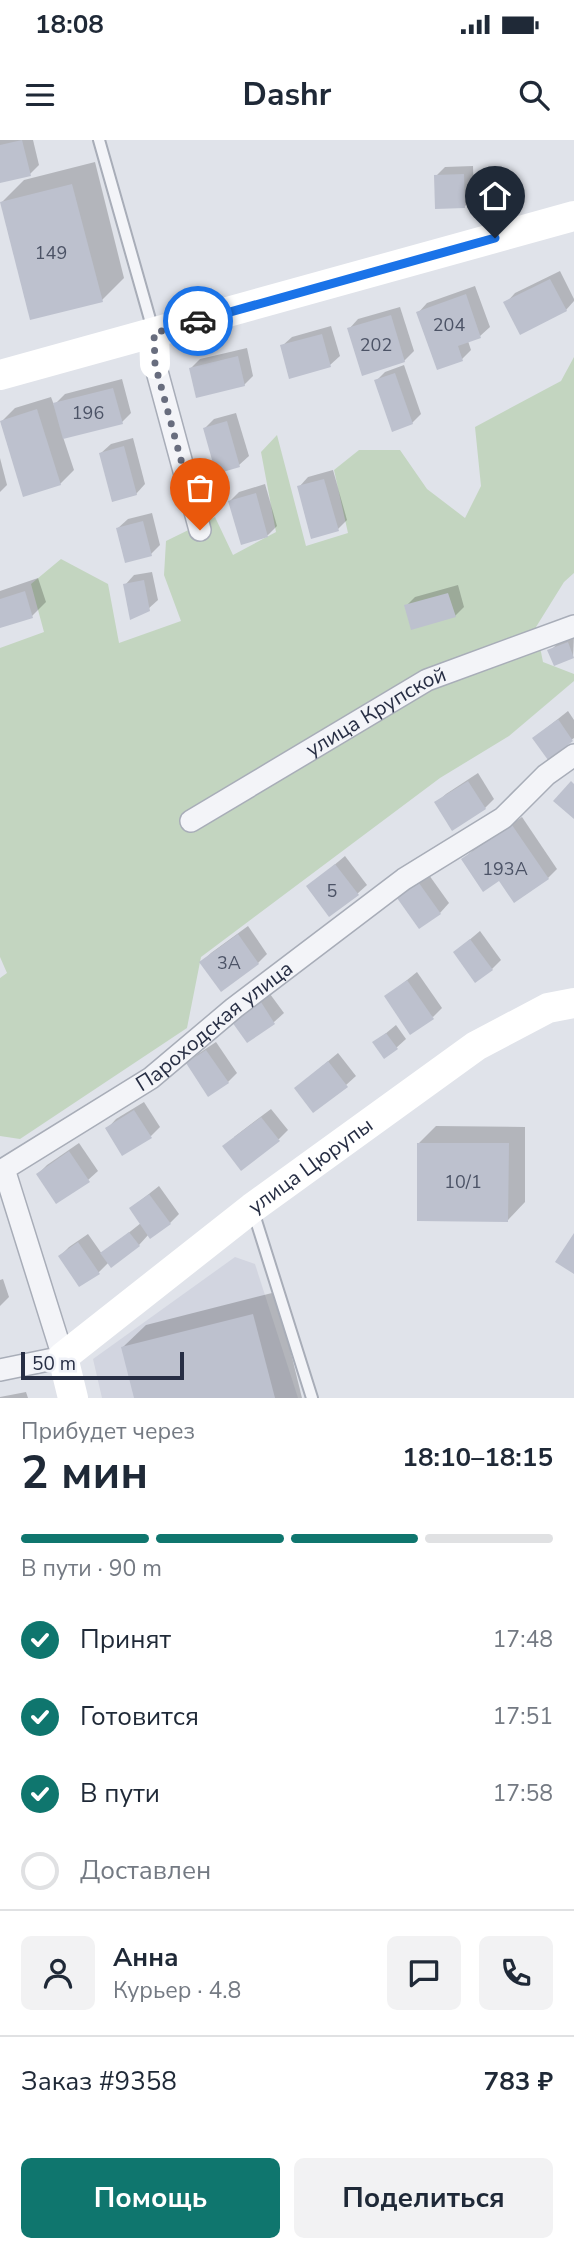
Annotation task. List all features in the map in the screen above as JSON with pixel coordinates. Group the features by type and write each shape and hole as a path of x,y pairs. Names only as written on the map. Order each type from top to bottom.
{"street":[{"path":"0,375 574,216"},
{"path":"154,333 155,364 200,530"},
{"name":"улица Крупской","path":"191,821 427,680 574,626"},
{"name":"Пароходская улица","path":"63,1357 4,1169 151,1077 234,1008 404,879 503,818 546,775 574,755"},
{"name":"улица Цюрупы","path":"63,1357 252,1208 476,1046 548,1009 574,1003"},
{"path":"0,1370 63,1357 73,1398"}],"lane":[{"path":"99,140 154,333"},
{"path":"252,1208 312,1398"}],"shaded area":[{"path":"235,1257 255,1264 298,1398 102,1398 93,1359"}],"green space":[{"path":"574,357 574,573 564,582 536,627 543,662 574,674 574,681 509,736 440,778 201,957 187,1028 20,1139 0,1136 0,978 7,973 0,957 0,648 44,632 31,584 61,559 108,584 119,643 181,621 164,575 166,541 215,517 233,555 276,532 261,452 277,435 306,546 348,533 334,470 359,450 400,450 427,489 465,518 481,486 475,427 561,381"}],"building":[{"path":"22,140 31,176 0,183 0,145"},
{"path":"464,174 465,208 435,209 434,175"},
{"path":"72,184 103,302 30,320 0,202"},
{"path":"550,279 567,311 520,335 503,302"},
{"path":"466,294 481,338 458,346 463,361 437,370 416,312"},
{"path":"391,315 405,362 362,376 347,328"},
{"path":"322,334 331,367 289,379 280,345"},
{"path":"238,356 245,386 196,398 189,368"},
{"path":"395,373 413,424 392,432 374,380"},
{"path":"113,388 123,424 63,439 53,403"},
{"path":"37,409 61,485 23,497 0,421"},
{"path":"227,421 240,467 216,474 203,428"},
{"path":"124,446 137,495 112,502 99,453"},
{"path":"324,479 339,531 311,539 297,486"},
{"path":"256,493 268,537 241,545 228,501"},
{"path":"143,521 152,556 125,563 116,528"},
{"path":"144,580 150,611 130,620 123,584"},
{"path":"25,591 33,618 0,628 0,599"},
{"path":"448,593 456,617 411,630 404,605"},
{"path":"568,642 574,658 554,666 547,650"},
{"path":"558,719 573,741 548,760 532,738"},
{"path":"468,781 486,809 452,831 434,802"},
{"path":"571,781 574,784 574,819 553,801"},
{"path":"512,825 549,879 514,903 499,881 483,892 461,859"},
{"path":"335,864 359,895 329,917 306,886"},
{"path":"419,883 441,914 419,929 397,898"},
{"path":"238,934 259,964 221,992 199,962"},
{"path":"470,939 493,970 475,983 453,952"},
{"path":"407,980 434,1019 410,1035 384,996"},
{"path":"261,1002 275,1024 247,1043 232,1022"},
{"path":"386,1033 398,1049 384,1059 372,1042"},
{"path":"206,1050 229,1083 208,1097 186,1063"},
{"path":"328,1061 348,1087 313,1113 294,1088"},
{"path":"134,1110 152,1138 122,1156 105,1128"},
{"path":"261,1117 280,1141 241,1171 222,1146"},
{"path":"417,1143 509,1143 508,1222 417,1221"},
{"path":"69,1151 90,1182 56,1204 36,1174"},
{"path":"149,1194 171,1224 150,1239 129,1208"},
{"path":"129,1232 140,1246 111,1268 100,1253"},
{"path":"574,1233 574,1274 555,1262"},
{"path":"78,1242 100,1274 79,1287 58,1256"},
{"path":"253,1314 275,1398 134,1398 121,1347"}],"way so far":[{"path":"198,321 154,333 155,364 200,530"}],"route":[{"path":"198,321 495,238"}]}
